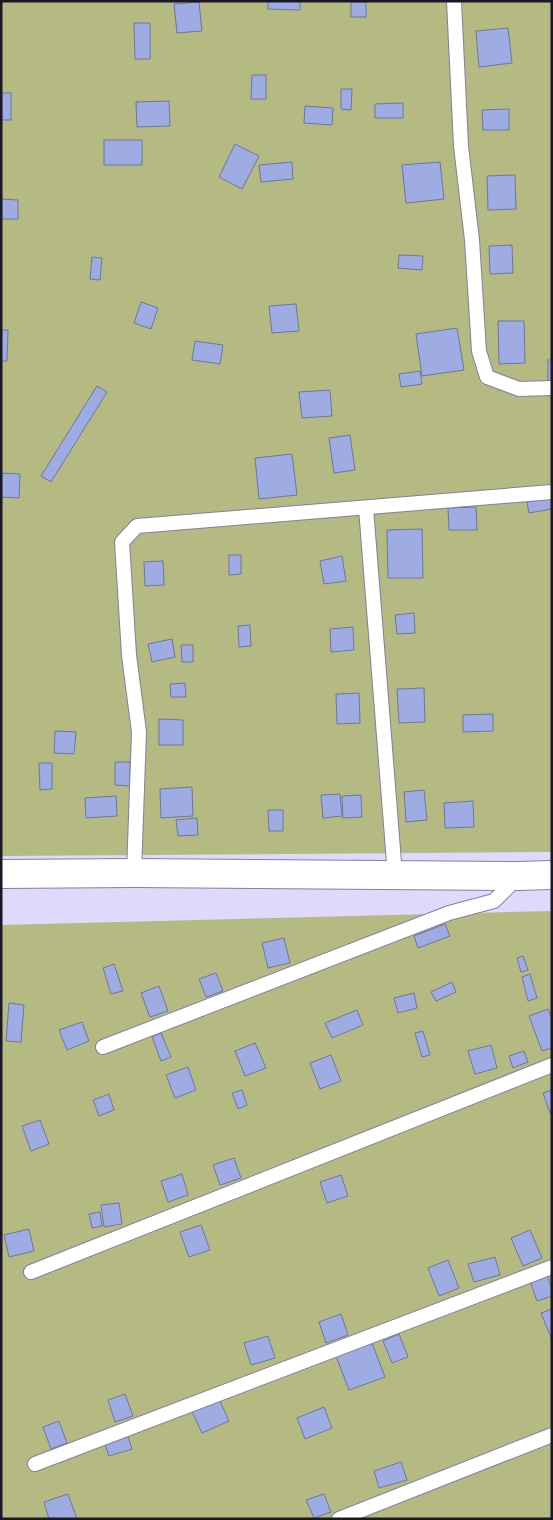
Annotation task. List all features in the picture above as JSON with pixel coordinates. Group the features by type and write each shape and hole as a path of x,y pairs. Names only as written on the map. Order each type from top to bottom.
{"street":[{"path":"1,874 134,873 518,876 552,874"}],"lane":[{"path":"454,1 461,146 472,240 479,351 487,377 519,389 552,388"},
{"path":"134,873 139,732 129,655 122,542 137,526 552,492"},
{"path":"366,508 394,875"},
{"path":"103,1047 448,913 494,901 518,876"},
{"path":"31,1272 552,1065"},
{"path":"36,1464 552,1267"},
{"path":"339,1519 552,1435"}],"green space":[{"path":"1,1 552,1 552,852 1,856"},
{"path":"552,911 552,1519 1,1519 1,925"}],"building":[{"path":"268,1 300,1 300,10 268,9"},
{"path":"199,2 202,31 177,33 174,4"},
{"path":"351,2 366,2 366,17 351,17"},
{"path":"134,23 150,23 150,59 135,59"},
{"path":"508,28 512,63 479,67 476,31"},
{"path":"252,75 266,75 266,99 251,99"},
{"path":"341,89 352,89 351,110 341,109"},
{"path":"1,93 11,93 11,120 1,120"},
{"path":"169,101 170,126 137,127 136,102"},
{"path":"403,103 403,118 375,118 375,104"},
{"path":"305,106 333,108 332,125 304,123"},
{"path":"509,109 509,130 483,130 482,110"},
{"path":"104,140 142,140 142,165 104,165"},
{"path":"235,144 259,156 242,189 219,177"},
{"path":"292,162 293,179 261,182 259,165"},
{"path":"440,162 444,199 406,203 402,165"},
{"path":"515,175 516,209 488,210 487,176"},
{"path":"1,199 18,200 18,219 1,219"},
{"path":"512,245 513,273 490,274 489,246"},
{"path":"399,255 423,256 422,270 398,268"},
{"path":"92,257 102,258 100,280 90,279"},
{"path":"141,302 158,308 151,329 134,323"},
{"path":"296,304 299,331 272,333 269,306"},
{"path":"498,321 524,321 525,363 499,364"},
{"path":"457,328 464,370 422,376 416,334"},
{"path":"1,330 8,330 7,361 1,361"},
{"path":"195,341 223,345 220,364 192,360"},
{"path":"548,360 552,360 552,382 548,382"},
{"path":"420,371 422,384 401,387 399,374"},
{"path":"97,386 107,392 51,482 41,476"},
{"path":"330,390 332,416 302,418 299,392"},
{"path":"350,435 355,470 334,473 329,438"},
{"path":"292,454 297,495 259,499 255,458"},
{"path":"1,473 20,474 19,498 1,497"},
{"path":"551,498 552,509 529,513 527,502"},
{"path":"476,507 477,530 449,530 448,508"},
{"path":"422,529 423,578 388,578 387,530"},
{"path":"229,555 241,555 241,574 229,575"},
{"path":"342,556 346,581 324,584 320,561"},
{"path":"163,561 164,585 145,586 144,562"},
{"path":"414,613 415,633 397,634 395,615"},
{"path":"250,625 251,646 239,647 238,626"},
{"path":"353,627 354,650 331,652 330,629"},
{"path":"172,639 175,657 152,662 148,644"},
{"path":"181,645 193,645 193,662 182,662"},
{"path":"185,683 186,697 171,697 170,684"},
{"path":"424,688 425,722 399,723 397,689"},
{"path":"359,693 360,723 337,724 336,694"},
{"path":"493,714 493,731 463,732 463,715"},
{"path":"159,719 183,720 183,745 159,745"},
{"path":"55,731 76,732 74,754 54,753"},
{"path":"115,762 130,762 130,786 115,785"},
{"path":"39,763 52,763 52,789 40,790"},
{"path":"192,787 193,816 161,818 160,789"},
{"path":"424,790 427,820 406,822 404,792"},
{"path":"340,794 342,816 323,818 321,795"},
{"path":"361,795 362,817 343,818 342,796"},
{"path":"116,796 117,816 86,818 85,798"},
{"path":"473,801 474,827 445,828 444,803"},
{"path":"268,810 283,810 283,831 269,831"},
{"path":"197,818 198,835 178,836 176,820"},
{"path":"445,924 450,936 418,948 414,936"},
{"path":"284,938 290,963 268,968 262,943"},
{"path":"523,956 528,970 521,972 517,958"},
{"path":"114,964 123,991 111,994 103,968"},
{"path":"216,973 223,991 206,997 199,979"},
{"path":"530,974 537,998 528,1001 522,977"},
{"path":"452,982 456,992 436,1001 431,992"},
{"path":"159,986 168,1011 150,1017 141,993"},
{"path":"414,993 417,1008 398,1013 394,998"},
{"path":"9,1003 24,1005 21,1042 6,1041"},
{"path":"548,1009 552,1019 552,1048 542,1051 529,1016"},
{"path":"357,1010 363,1025 332,1038 325,1023"},
{"path":"82,1022 89,1041 67,1050 59,1030"},
{"path":"423,1031 430,1055 422,1057 415,1033"},
{"path":"161,1033 171,1057 161,1061 152,1037"},
{"path":"255,1043 266,1068 245,1076 235,1051"},
{"path":"491,1045 497,1068 475,1074 468,1051"},
{"path":"524,1051 528,1062 513,1068 509,1056"},
{"path":"331,1055 341,1081 320,1089 310,1063"},
{"path":"188,1067 196,1090 175,1098 166,1075"},
{"path":"242,1090 247,1105 238,1109 232,1093"},
{"path":"552,1090 552,1113 550,1113 543,1093"},
{"path":"109,1094 114,1110 99,1116 93,1100"},
{"path":"40,1120 49,1144 31,1151 22,1126"},
{"path":"234,1158 241,1178 220,1185 213,1165"},
{"path":"182,1174 188,1195 168,1202 161,1181"},
{"path":"341,1175 348,1196 327,1203 320,1182"},
{"path":"119,1203 122,1224 104,1227 101,1205"},
{"path":"100,1212 102,1226 92,1228 89,1214"},
{"path":"201,1225 210,1250 189,1257 180,1232"},
{"path":"29,1229 34,1251 9,1257 4,1235"},
{"path":"530,1230 542,1258 523,1266 511,1238"},
{"path":"495,1257 500,1275 474,1282 468,1264"},
{"path":"448,1260 459,1288 439,1296 428,1268"},
{"path":"547,1275 552,1296 537,1301 530,1281"},
{"path":"552,1309 552,1340 541,1313"},
{"path":"341,1314 348,1335 326,1343 319,1322"},
{"path":"399,1334 408,1357 392,1363 383,1341"},
{"path":"268,1336 275,1358 251,1365 244,1343"},
{"path":"372,1343 385,1377 349,1390 336,1356"},
{"path":"125,1394 133,1416 115,1422 108,1400"},
{"path":"219,1399 229,1421 202,1433 192,1412"},
{"path":"324,1407 332,1428 305,1439 297,1418"},
{"path":"59,1421 67,1443 51,1449 43,1427"},
{"path":"127,1434 132,1449 109,1456 104,1442"},
{"path":"401,1462 407,1480 379,1488 374,1471"},
{"path":"68,1494 77,1519 49,1519 44,1502"},
{"path":"324,1494 331,1512 314,1518 306,1500"}]}
